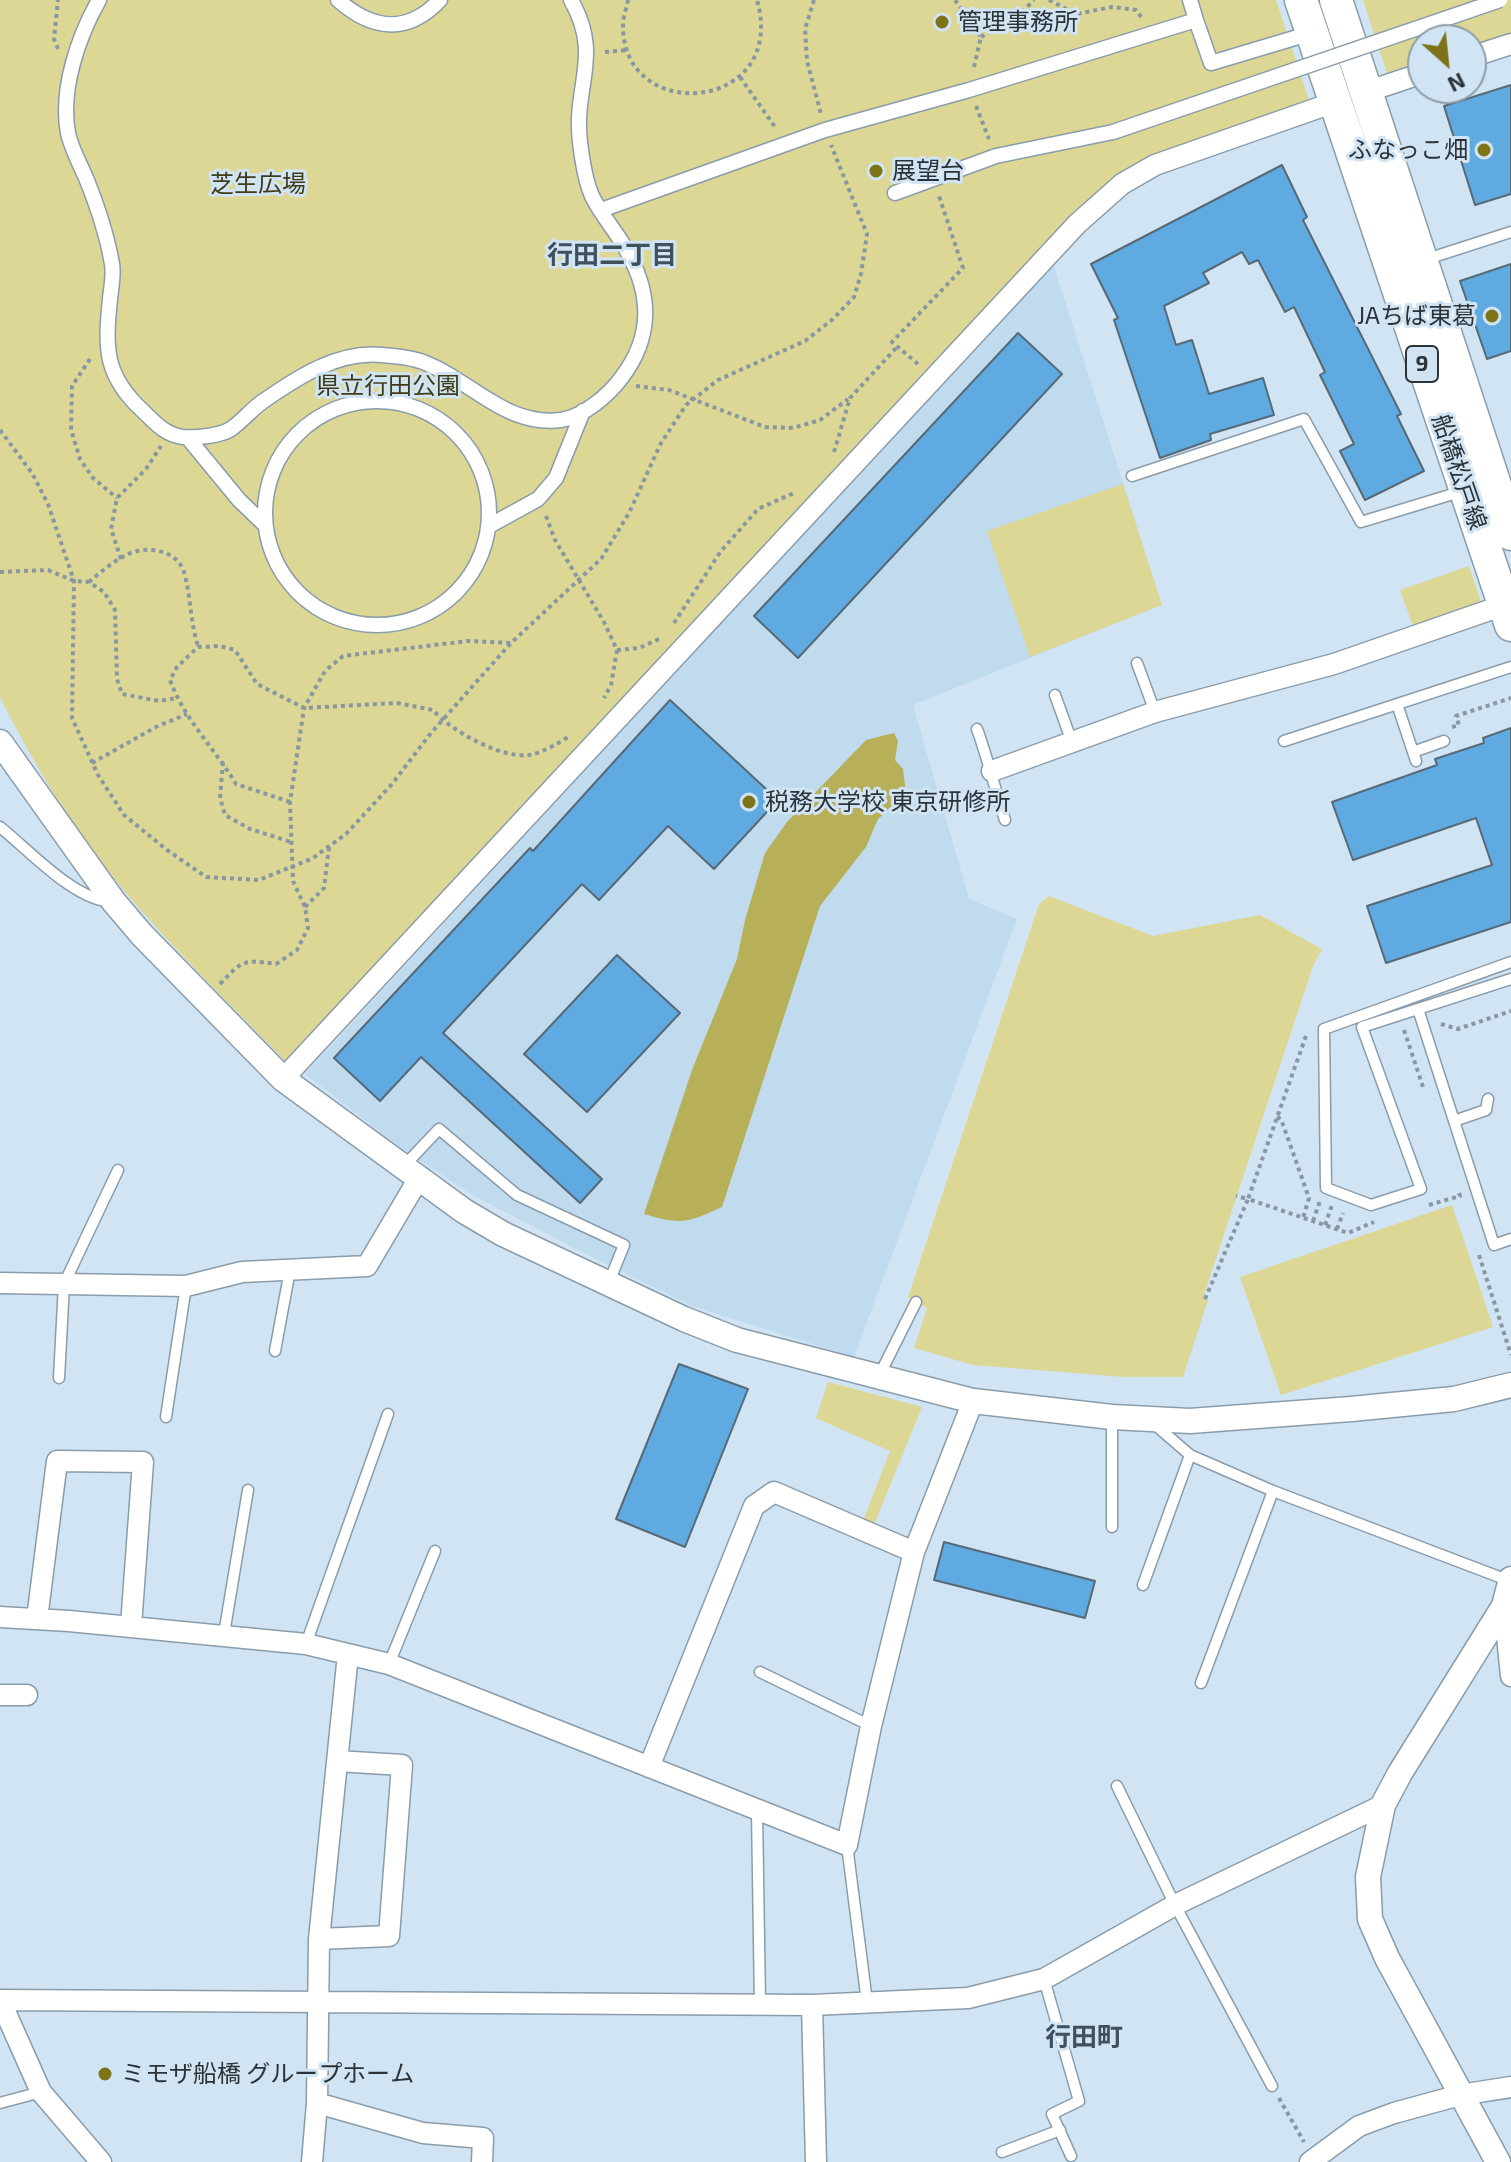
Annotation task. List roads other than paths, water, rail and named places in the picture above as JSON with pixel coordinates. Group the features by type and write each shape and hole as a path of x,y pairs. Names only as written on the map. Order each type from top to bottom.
{"main road":[{"name":"船橋松戸線","path":"1301,0 1507,615"},
{"name":"船橋松戸線","path":"1336,0 1511,534"}],"street":[{"path":"99,0 73,55 68,133 103,226 113,268 107,333 109,361 135,405 170,435 188,438 228,431 303,374 347,356 380,355 421,361 450,375 508,413 537,421 564,420 583,411 615,387 633,363 644,337 647,312 643,288 629,254 592,195 579,139 580,100 588,47 585,29 571,0"},
{"path":"338,0 376,24 398,26 419,16 440,0"},
{"path":"1190,0 1211,63 1298,37"},
{"path":"895,193 996,156 1113,132 1500,0"},
{"path":"601,210 825,130 969,90 1196,20"},
{"path":"1487,52 1511,44"},
{"path":"1366,92 1407,78"},
{"path":"283,1079 1077,224 1122,184 1155,165 1335,102"},
{"path":"366,400 409,405 449,425 476,458 491,501 489,526 487,546 466,584 431,611 389,625 346,623 306,601 275,569 265,525 270,479 290,442 324,414 366,400"},
{"path":"489,526 538,499 556,478 583,411"},
{"path":"188,438 239,500 265,525"},
{"path":"992,771 1155,712 1507,615"},
{"path":"0,742 114,902 204,1000 283,1079 464,1211 503,1234 684,1319 737,1340 973,1401 1112,1417 1190,1421 1410,1404 1454,1399 1511,1385"},
{"path":"0,1283 186,1286 242,1272 367,1266 411,1172"},
{"path":"0,1617 224,1634 306,1644 389,1664 847,1845 871,1726 914,1552 973,1401"},
{"path":"37,1619 57,1461 143,1462 131,1626"},
{"path":"649,1767 754,1506 774,1492 914,1552"},
{"path":"1498,2162 1387,1958 1370,1919 1368,1877 1383,1805 1504,1606 1511,1580"},
{"path":"1504,1606 1511,1676"},
{"path":"312,2162 317,2103 319,1939 348,1654"},
{"path":"0,1695 27,1695"},
{"path":"319,1939 389,1936 402,1765 337,1761"},
{"path":"101,2162 41,2092 1,2003 812,2005 968,1998 1044,1979 1175,1905 1383,1805"},
{"path":"812,2005 816,2162"},
{"path":"1312,2160 1359,2126 1394,2113 1460,2095 1511,2087"},
{"path":"317,2103 423,2133 483,2138 482,2162"}],"lane":[{"path":"1421,261 1511,232"},
{"path":"1132,476 1304,419 1361,522 1465,490"},
{"path":"1137,663 1155,712"},
{"path":"1284,741 1511,667"},
{"path":"1055,695 1072,742"},
{"path":"1397,704 1415,756 1444,741"},
{"path":"977,729 1005,820"},
{"path":"0,827 80,893 98,901 114,902"},
{"path":"1511,962 1324,1029 1326,1188 1371,1205 1421,1189 1362,1027 1511,979"},
{"path":"1418,1009 1494,1245 1511,1239"},
{"path":"1454,1121 1486,1110 1488,1099"},
{"path":"411,1172 439,1129 517,1195 624,1245 609,1284"},
{"path":"59,1378 64,1284 118,1170"},
{"path":"275,1351 290,1268"},
{"path":"166,1417 186,1286"},
{"path":"878,1377 916,1302"},
{"path":"306,1644 388,1414"},
{"path":"1112,1417 1112,1527"},
{"path":"1150,1420 1190,1455 1273,1491 1511,1580"},
{"path":"1143,1585 1190,1455"},
{"path":"224,1634 248,1490"},
{"path":"1201,1683 1273,1491"},
{"path":"389,1664 435,1551"},
{"path":"760,1672 871,1726"},
{"path":"1117,1786 1175,1905 1272,2086"},
{"path":"757,1810 760,2005"},
{"path":"847,1845 867,2002"},
{"path":"1044,1979 1079,2101 1052,2114 1071,2156"},
{"path":"0,2103 41,2092"},
{"path":"1002,2152 1060,2130"}],"place":[{"name":"管理事務所","path":"942,22"},
{"name":"ふなっこ畑","path":"1484,150"},
{"name":"展望台","path":"876,171"},
{"name":"JAちば東葛","path":"1492,316"},
{"name":"税務大学校 東京研修所","path":"749,802"},
{"name":"ミモザ船橋 グループホーム","path":"105,2074"}],"district":[{"name":"行田二丁目","path":"612,255"},
{"name":"行田町","path":"1084,2037"}],"park label":[{"name":"芝生広場","path":"258,184"},
{"name":"県立行田公園","path":"388,386"}]}
